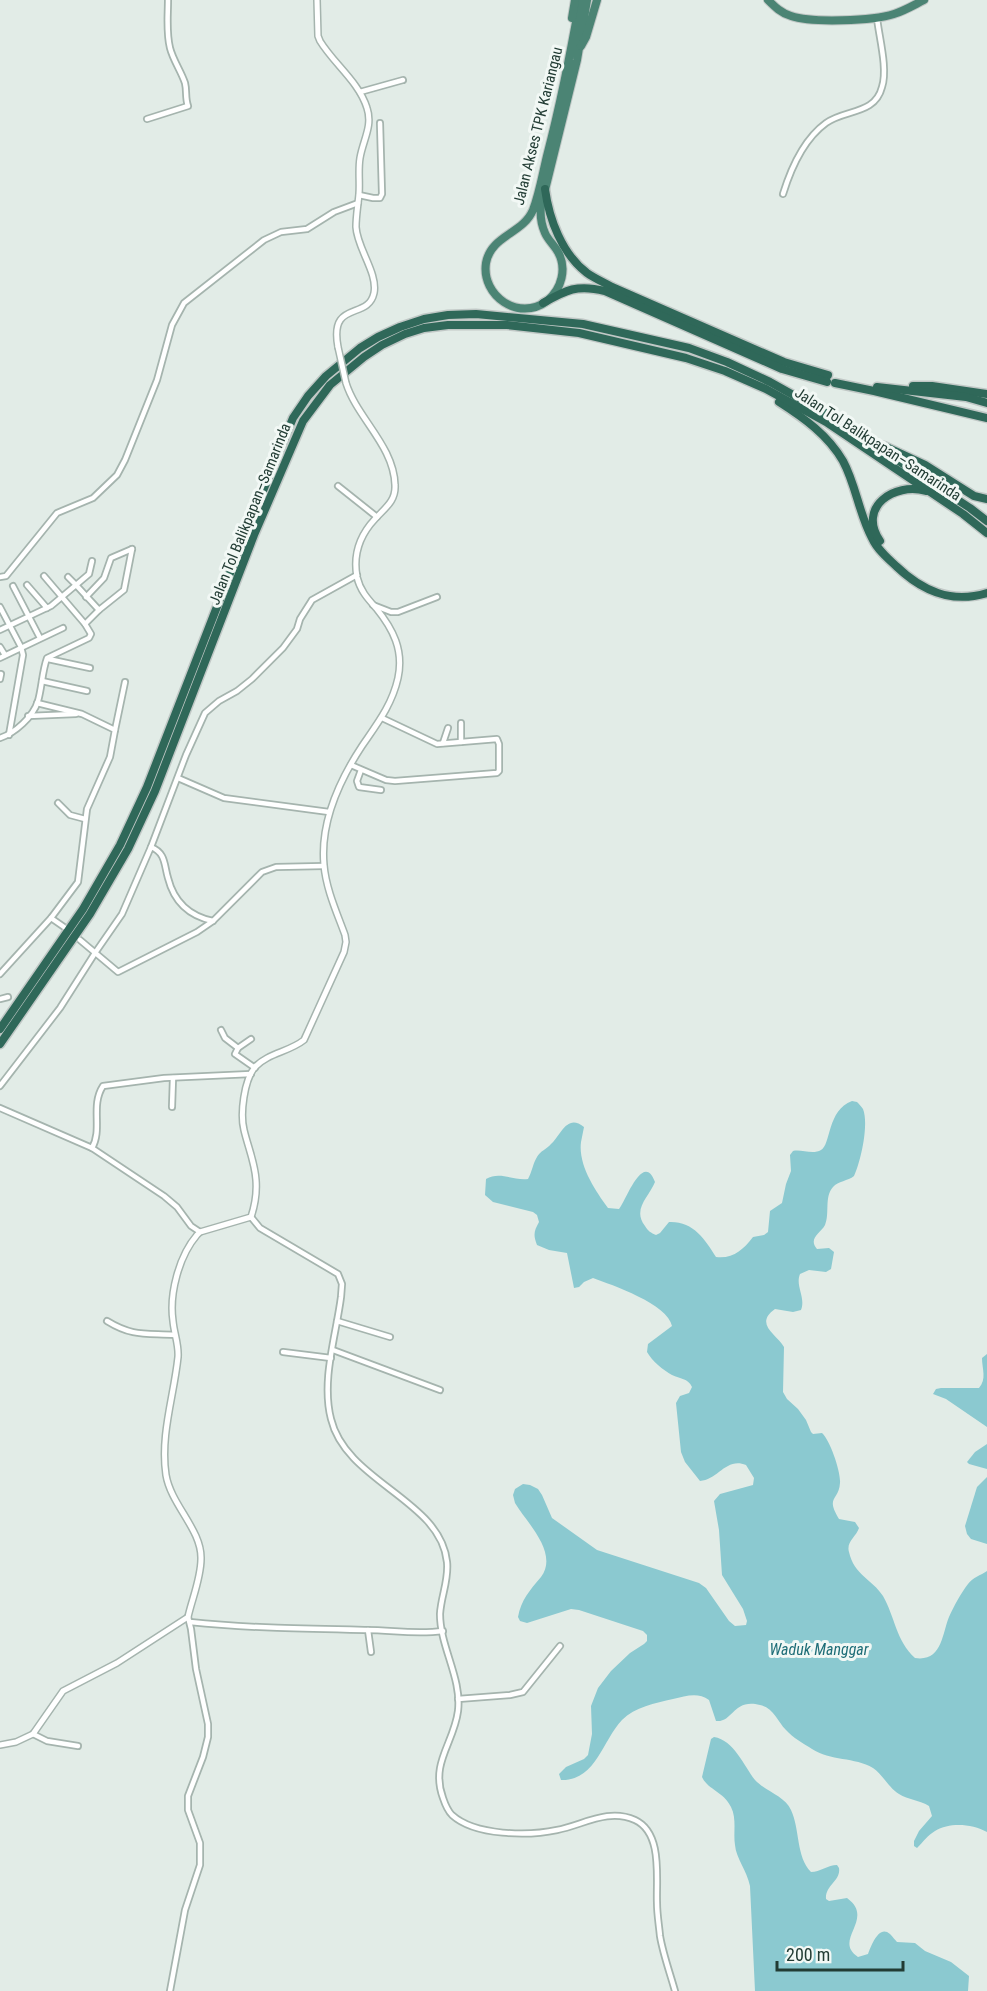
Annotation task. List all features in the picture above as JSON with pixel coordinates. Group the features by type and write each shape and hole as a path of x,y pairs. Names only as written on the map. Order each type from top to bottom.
{"highway":[{"path":"569,64 567,56 575,0"},
{"name":"Jalan Akses TPK Kariangau","path":"580,0 569,64 533,209 523,225 495,245 486,264 489,285 502,302 523,308 543,303 558,288 562,268 559,254 546,235 542,224 541,206 578,49 587,0"},
{"path":"578,49 586,37 597,0"},
{"path":"768,0 780,11 798,18 877,18 896,14 924,0"},
{"path":"545,189 550,213 560,237 586,273 612,287 784,362 832,379"},
{"path":"543,303 563,292 577,288 605,291 782,369 874,389 987,418"},
{"name":"Jalan Tol Balikpapan–Samarinda","path":"0,1029 83,909 120,845 147,787 293,418 326,376 360,348 400,327 424,319 448,315 508,316 583,324 689,348 770,382 856,433 987,521"},
{"name":"Jalan Tol Balikpapan–Samarinda","path":"0,1044 90,914 128,849 155,791 293,440 316,402 330,385 382,345 424,328 448,325 507,325 579,333 686,358 725,371 766,389 826,422 963,514 987,533"},
{"path":"725,371 809,422 822,435 838,454 850,476 872,538 883,554 909,579 933,593 948,596 964,598 987,593"},
{"path":"874,389 932,386 987,394"},
{"path":"874,389 966,397 987,403"},
{"path":"874,389 987,408"},
{"path":"856,433 925,465 974,496 987,499"},
{"path":"932,493 909,489 900,490 884,498 874,513 876,535 899,565 924,583 963,592 987,587"}],"street":[{"path":"147,119 188,106 185,83 169,45 168,0"},
{"path":"251,1217 256,1193 256,1178 243,1126 245,1091 255,1068 268,1058 304,1040 344,952 345,935 324,866 324,840 329,812 351,765 391,701 398,678 399,653 393,632 362,591 357,575 358,546 363,534 393,499 395,488 393,472 377,438 351,398 338,347 336,329 338,322 346,315 368,303 374,291 372,277 357,234 360,158 370,123 360,92 320,41 317,0"},
{"path":"783,194 799,156 818,129 838,117 865,108 879,95 884,75 877,18"},
{"path":"360,92 403,80"},
{"path":"359,195 380,198 382,194 380,123"},
{"path":"0,577 6,576 57,513 93,498 117,475 157,380 172,325 184,303 264,240 281,232 307,229 331,214 358,202"},
{"path":"338,486 377,517"},
{"path":"85,624 124,590 132,549 111,558 107,574 86,597"},
{"path":"0,630 47,608 89,574 92,561"},
{"path":"0,1086 60,1008 122,914 186,756 206,713 219,700 252,680 283,648 312,600 357,575"},
{"path":"44,576 91,634 89,638 47,658"},
{"path":"68,577 99,610"},
{"path":"27,585 47,608"},
{"path":"13,586 40,638"},
{"path":"373,605 391,612 398,612 437,597"},
{"path":"0,606 21,647 23,663 9,735"},
{"path":"0,647 2,656 63,628"},
{"path":"47,658 90,668"},
{"path":"0,738 9,735 37,704 47,658"},
{"path":"42,681 87,691"},
{"path":"0,974 51,918 79,879 87,809 114,746 125,682"},
{"path":"37,704 82,714 115,730"},
{"path":"28,716 82,714"},
{"path":"351,765 391,781 498,772 499,744 497,739 435,743 382,718"},
{"path":"461,723 461,742"},
{"path":"443,743 448,728"},
{"path":"361,770 357,781 359,787 381,790"},
{"path":"178,778 224,798 329,812"},
{"path":"58,804 70,815 85,819"},
{"path":"151,847 155,848 165,860 167,877 180,904 189,913 213,921"},
{"path":"80,940 118,972 197,932 213,921 262,872 276,867 324,866"},
{"path":"51,918 64,927"},
{"path":"0,999 8,997"},
{"path":"221,1030 225,1038 238,1048"},
{"path":"251,1038 235,1053 255,1068"},
{"path":"92,1148 98,1137 96,1112 98,1094 103,1086 164,1078 251,1074"},
{"path":"172,1107 173,1078"},
{"path":"0,1108 92,1148 164,1196 177,1207 191,1226 200,1232"},
{"path":"170,1991 185,1910 197,1876 201,1853 200,1843 188,1810 188,1797 208,1737 208,1724 196,1669 189,1619 201,1560 200,1546 174,1499 166,1476 167,1421 178,1352 171,1309 172,1293 189,1248 200,1232 251,1217"},
{"path":"251,1217 260,1228 338,1274 342,1284 327,1382 330,1418 338,1436 362,1467 428,1521 442,1543 448,1564 440,1614 458,1699 458,1715 441,1760 441,1792 446,1807 452,1815 470,1825 501,1832 559,1830 614,1815 640,1823 656,1851 660,1937 675,1991"},
{"path":"107,1321 120,1329 133,1333 175,1335"},
{"path":"338,1321 390,1336"},
{"path":"333,1350 440,1390"},
{"path":"283,1352 331,1358"},
{"path":"0,1745 16,1742 33,1734 63,1691 117,1663 189,1619 311,1629 417,1634 443,1631"},
{"path":"369,1630 371,1652"},
{"path":"458,1699 524,1692 560,1646"},
{"path":"33,1734 47,1741 78,1746"}],"water":[{"name":"Waduk Manggar","path":"852,1101 860,1105 865,1116 865,1133 859,1161 854,1176 835,1185 830,1191 825,1225 814,1239 817,1249 829,1248 834,1252 831,1269 826,1272 809,1270 800,1274 801,1310 793,1312 775,1309 766,1319 769,1329 784,1347 783,1392 806,1420 811,1432 813,1434 822,1433 834,1457 840,1483 833,1502 835,1512 839,1519 855,1522 859,1528 848,1548 851,1560 859,1572 883,1596 904,1644 915,1658 931,1656 936,1651 949,1617 963,1591 972,1580 987,1571 987,1832 975,1827 947,1826 932,1833 917,1848 914,1846 914,1841 932,1816 929,1806 899,1794 873,1768 812,1749 792,1736 772,1712 760,1705 744,1705 722,1721 716,1721 709,1700 696,1695 646,1706 622,1720 597,1758 582,1774 573,1779 561,1780 559,1774 566,1767 588,1755 592,1734 591,1706 598,1688 611,1671 647,1641 647,1635 643,1631 579,1610 571,1609 527,1623 520,1621 518,1617 524,1600 546,1568 544,1548 515,1503 513,1495 515,1489 523,1484 538,1489 552,1518 597,1550 699,1583 706,1588 729,1621 735,1626 746,1625 743,1609 722,1575 719,1530 714,1501 720,1494 753,1485 754,1478 746,1465 739,1463 727,1466 712,1477 700,1481 685,1462 681,1452 676,1403 680,1396 689,1393 692,1387 686,1380 661,1368 647,1352 648,1344 672,1326 661,1310 638,1296 593,1278 574,1288 567,1253 537,1245 535,1231 539,1222 537,1215 493,1202 485,1195 486,1179 502,1176 528,1179 540,1153 555,1140 565,1127 573,1122 578,1123 584,1127 581,1151 585,1168 608,1208 619,1209 640,1175 645,1172 650,1174 655,1182 643,1203 640,1214 647,1229 656,1235 669,1222 677,1222 697,1232 716,1257 728,1257 741,1250 753,1237 768,1232 770,1211 782,1203 791,1171 790,1155 793,1151 821,1150 827,1142 838,1112"},
{"path":"987,1354 987,1427 946,1399 933,1394 936,1389 941,1388 979,1388 983,1377 982,1358"},
{"path":"987,1444 987,1469 967,1462 975,1452"},
{"path":"987,1477 987,1544 971,1539 965,1526 977,1487"},
{"path":"714,1737 733,1748 755,1780 788,1805 794,1818 800,1851 811,1872 834,1865 839,1868 838,1876 828,1890 826,1899 829,1901 847,1898 855,1906 856,1921 849,1944 858,1957 868,1954 876,1937 886,1932 897,1942 915,1943 925,1951 951,1962 969,1976 968,1991 755,1991 750,1886 736,1850 733,1812 724,1797 708,1785 702,1777 711,1739"}]}
